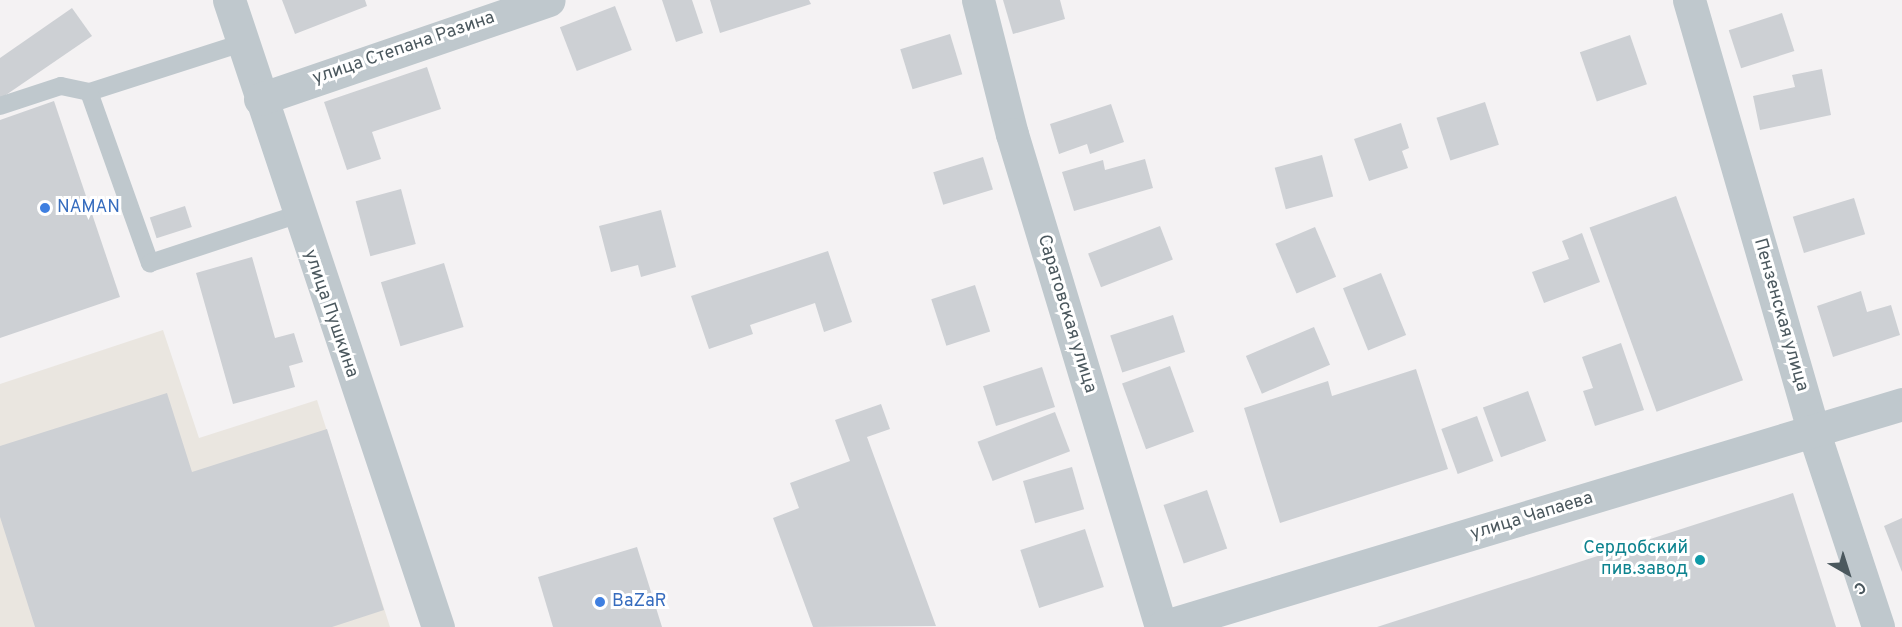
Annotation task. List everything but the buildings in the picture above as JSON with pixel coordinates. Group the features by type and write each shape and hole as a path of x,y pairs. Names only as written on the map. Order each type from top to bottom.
{"street":[{"name":"улица Пушкина","path":"229,0 296,215 438,627"},
{"name":"улица Степана Разина","path":"260,99 549,0"},
{"name":"Саратовская улица","path":"978,0 1012,134 1161,627"},
{"name":"Пензенская улица","path":"1689,0 1814,433 1878,627"},
{"name":"улица Чапаева","path":"1161,627 1814,433 1902,404"}],"lane":[{"path":"0,106 62,86 89,92 242,43"},
{"path":"89,92 150,263 296,215"}],"shaded area":[{"path":"163,330 199,438 317,400 390,627 0,627 0,384"}],"place":[{"name":"NAMAN","path":"45,208"},
{"name":"Сердобский пив.завод","path":"1700,560"},
{"name":"BaZaR","path":"600,602"}]}
